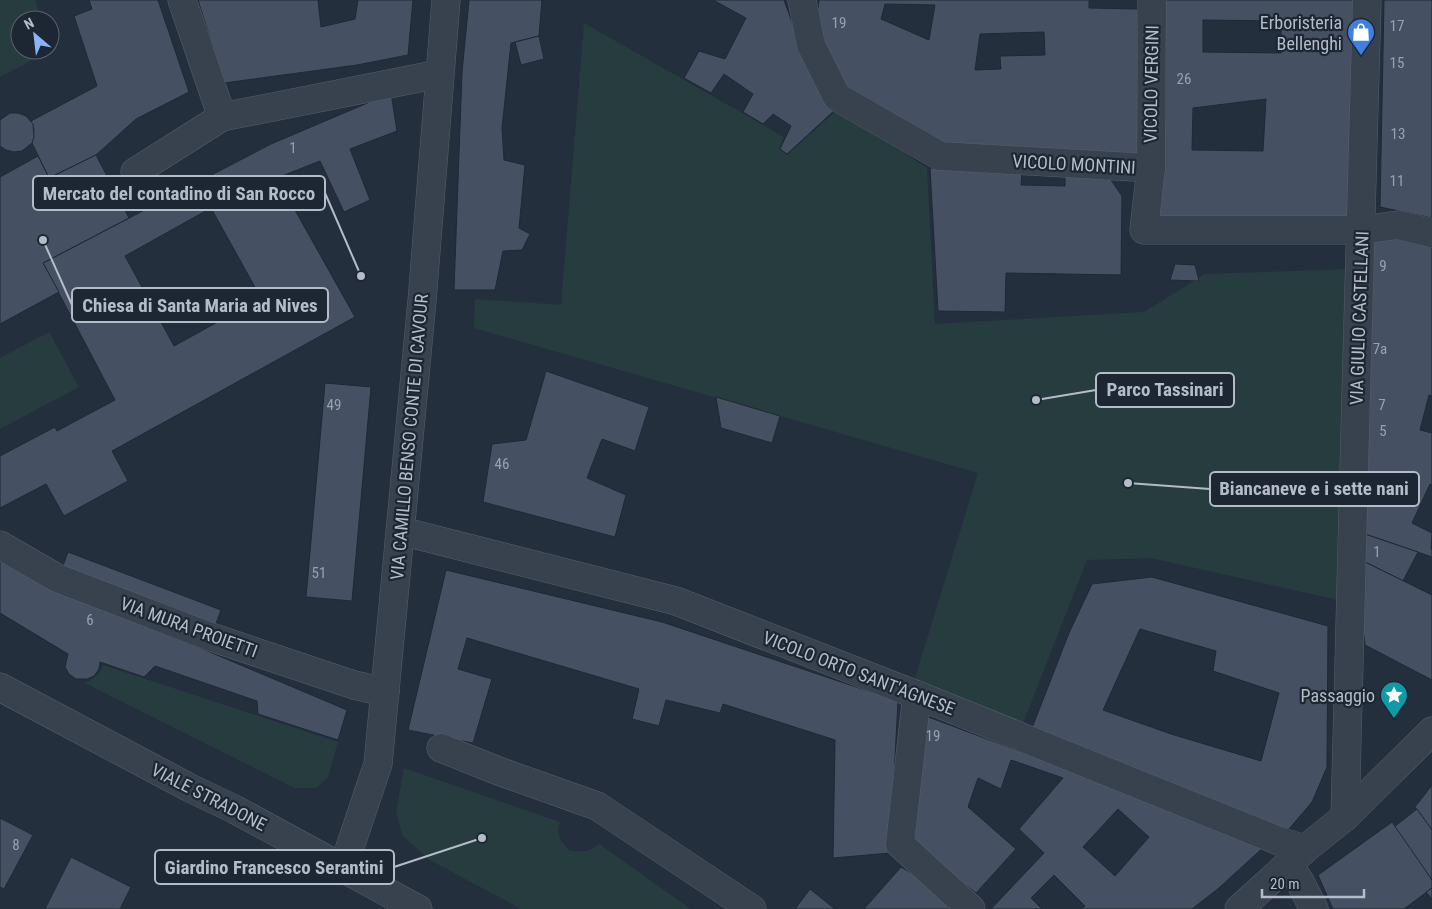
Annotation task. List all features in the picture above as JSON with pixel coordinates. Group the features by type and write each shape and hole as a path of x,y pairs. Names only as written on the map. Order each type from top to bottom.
{"street":[{"path":"182,0 222,117"},
{"name":"VIA CAMILLO BENSO CONTE DI CAVOUR","path":"343,868 378,764 422,292 446,0"},
{"name":"VICOLO MONTINI","path":"802,0 811,45 837,97 940,156 1151,168 1144,230 1362,230"},
{"name":"VICOLO VERGINI","path":"1151,168 1152,0"},
{"name":"VIA GIULIO CASTELLANI","path":"1345,817 1348,636 1362,230 1367,0"},
{"path":"135,172 222,117 439,74"},
{"path":"1362,230 1398,225 1432,233"},
{"name":"VICOLO ORTO SANT'AGNESE","path":"400,531 676,601 917,694 1279,841 1297,858"},
{"name":"VIA MURA PROIETTI","path":"0,545 58,578 211,637 354,684 385,692"},
{"name":"VIALE STRADONE","path":"0,687 190,788 234,809 418,909"},
{"path":"917,694 900,844 971,909"},
{"path":"1239,909 1345,817 1432,731"},
{"path":"442,748 501,772 597,806 752,909"},
{"path":"1297,858 1299,880 1314,909"}],"green space":[{"path":"0,0 35,0 38,10 10,10 10,60 32,60 0,77"},
{"path":"584,23 784,137 779,149 787,155 838,109 927,168 935,324 1144,312 1205,274 1348,269 1342,601 1151,558 1087,560 1022,726 914,681 978,473 474,328 475,299 561,305"},
{"path":"49,332 79,387 0,429 0,358"},
{"path":"103,665 338,742 328,777 316,788 295,788 85,683 98,674"},
{"path":"404,768 560,822 558,831 560,838 570,851 586,851 599,844 691,909 521,909 428,859 403,836 396,813"}],"building":[{"path":"89,0 158,0 189,92 136,119 96,155 49,178 32,143 34,130 31,121 97,86 74,16 92,9"},
{"path":"198,0 318,0 321,27 355,19 358,0 413,0 408,55 357,65 224,83"},
{"path":"469,0 542,0 539,36 511,43 502,128 504,160 525,165 519,228 530,234 522,250 503,251 495,290 454,290 462,72"},
{"path":"713,0 784,0 807,64 837,108 787,154 780,149 791,126 773,114 763,124 743,112 753,94 724,74 711,93 684,78 699,51 725,59 746,18"},
{"path":"819,0 1089,0 1089,8 1138,9 1138,159 944,143 836,82 822,48 818,9","holes":["885,4 935,5 929,40 881,19","1044,32 1045,55 1000,56 1001,69 975,70 980,34"]},
{"path":"1165,0 1354,0 1354,222 1159,217","holes":["1203,20 1281,21 1281,53 1203,52","1266,99 1263,151 1192,150 1193,108"]},
{"path":"1384,0 1432,0 1432,218 1380,207"},
{"path":"539,36 544,59 521,65 515,42"},
{"path":"391,93 397,131 350,149 370,200 344,212 320,161 277,178 355,317 112,451 128,481 64,516 46,484 0,508 0,456 55,427 57,431 115,400 43,263 271,144","holes":["211,208 261,298 174,346 125,256"]},
{"path":"10,113 26,116 33,124 34,137 32,143 22,151 14,152 0,146 0,120"},
{"path":"96,155 129,218 43,263 59,292 0,324 0,177 38,156 49,178"},
{"path":"1065,166 1102,167 1122,196 1121,275 1006,273 1005,312 938,311 930,168 1022,170 1021,185 1065,186"},
{"path":"1368,235 1407,236 1432,245 1432,396 1429,395 1420,430 1432,433 1432,485 1430,484 1412,523 1432,533 1432,557 1362,533"},
{"path":"1175,264 1195,265 1199,281 1170,280"},
{"path":"546,371 649,407 635,451 602,439 587,478 626,495 615,537 483,502 492,444 526,440"},
{"path":"325,383 371,387 352,601 306,597"},
{"path":"716,397 780,416 772,443 721,428"},
{"path":"1362,533 1418,552 1403,581 1357,558"},
{"path":"68,552 221,610 214,629 61,571"},
{"path":"0,558 58,592 198,647 347,710 338,740 258,714 257,701 155,666 144,677 100,662 99,669 94,676 87,679 76,679 69,674 65,667 68,654 0,613"},
{"path":"1357,558 1432,595 1432,680 1365,645"},
{"path":"446,570 662,622 898,701 890,853 833,858 835,740 723,704 720,713 666,700 659,726 632,719 639,689 467,638 458,669 492,679 473,743 408,730"},
{"path":"1152,577 1328,626 1327,767 1312,802 1283,836 1030,733 1069,633 1092,584","holes":["1140,629 1216,651 1213,671 1279,693 1261,761 1171,734 1103,710"]},
{"path":"923,715 1267,844 1219,888 1192,909 1082,909 1085,906 1054,875 1031,898 1042,909 991,909 1044,853 1019,829 1063,778 1011,760 1001,789 978,778 968,807 1016,849 976,893 914,843","holes":["1118,809 1149,837 1115,876 1083,847"]},
{"path":"1432,785 1432,830 1415,807"},
{"path":"1417,809 1432,830 1432,880 1394,827"},
{"path":"0,818 33,835 4,889 0,887"},
{"path":"1392,822 1432,880 1432,888 1404,909 1333,909 1318,875"},
{"path":"71,857 131,887 120,909 45,909"},
{"path":"901,867 946,894 957,909 864,909"},
{"path":"1432,888 1432,899 1426,892"},
{"path":"810,889 835,909 795,909"}],"place":[{"name":"Erboristeria Bellenghi","path":"1361,56"},
{"name":"Chiesa di Santa Maria ad Nives","path":"43,240"},
{"name":"Mercato del contadino di San Rocco","path":"361,276"},
{"name":"Parco Tassinari","path":"1036,400"},
{"name":"Biancaneve e i sette nani","path":"1128,483"},
{"name":"Passaggio","path":"1394,719"},
{"name":"Giardino Francesco Serantini","path":"482,838"}]}
